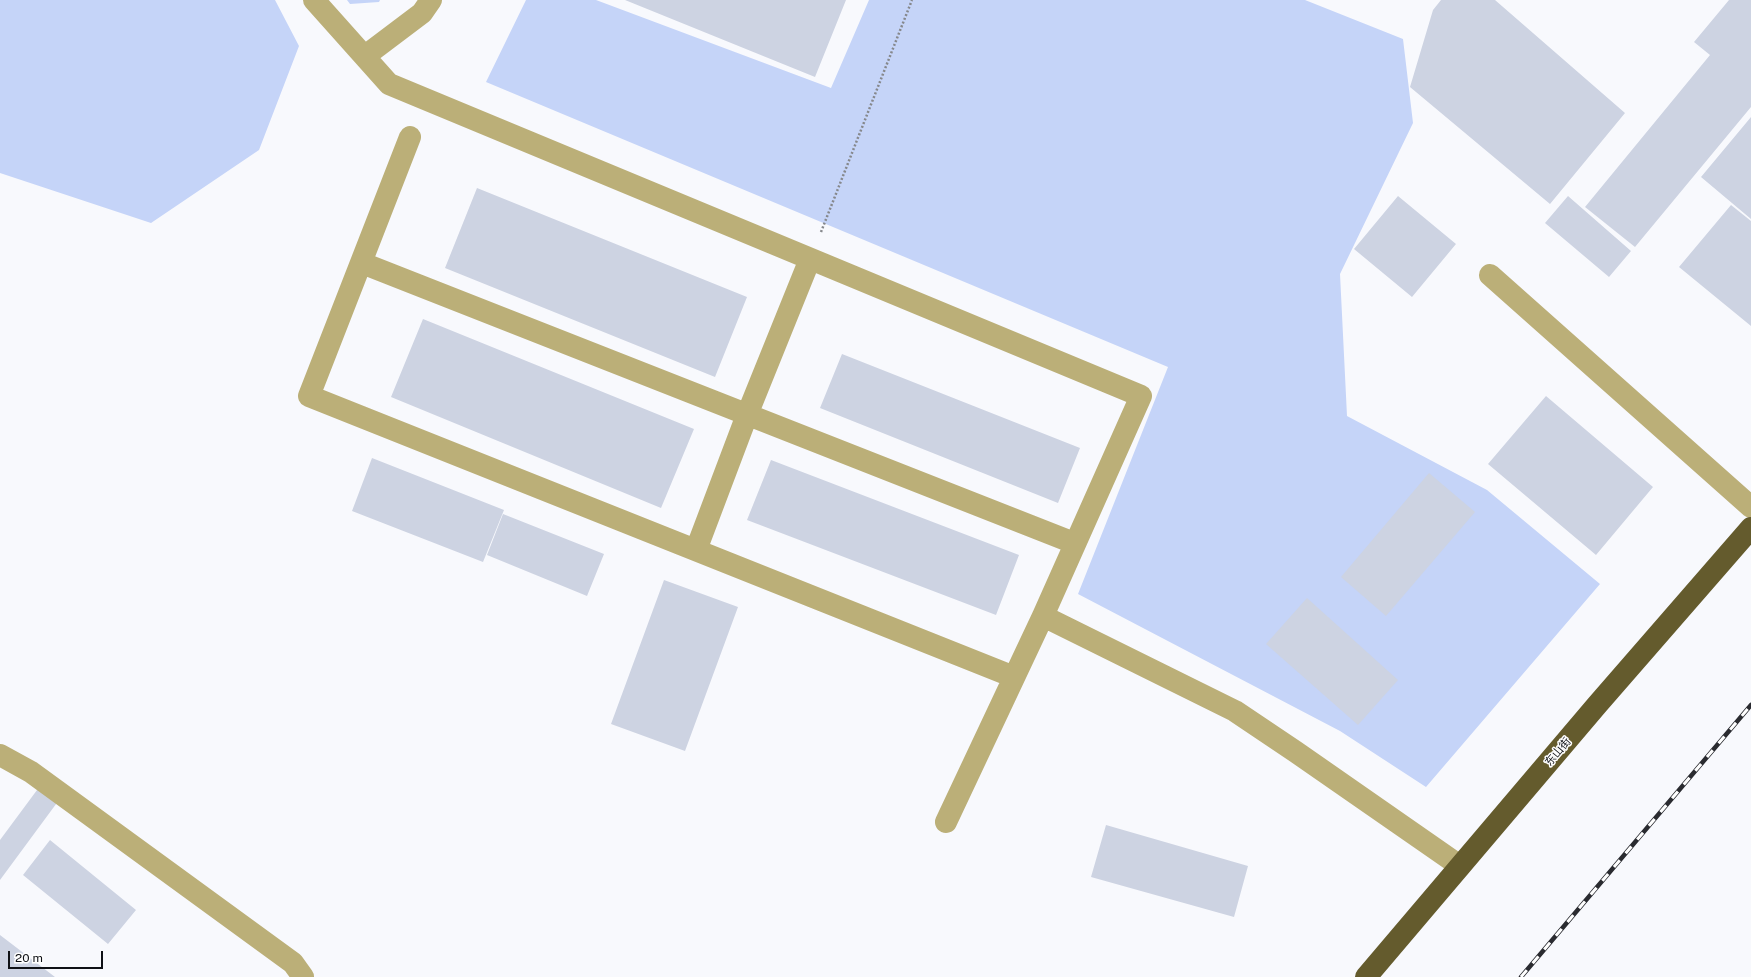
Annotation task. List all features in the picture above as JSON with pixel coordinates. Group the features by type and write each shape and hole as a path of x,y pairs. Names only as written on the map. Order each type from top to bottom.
{"highway":[{"name":"东山街","path":"1366,977 1751,528"}],"street":[{"path":"314,0 388,84 1141,396 1074,543 1043,616 946,822"},
{"path":"364,56 422,13 431,0"},
{"path":"410,137 309,396 1014,676"},
{"path":"696,550 747,415 810,259"},
{"path":"362,263 1074,543"},
{"path":"1490,275 1751,507"},
{"path":"1043,616 1235,712 1296,752 1460,866"},
{"path":"0,755 31,772 293,963 302,977"}],"path":[{"path":"810,259 912,0"}],"shaded area":[{"path":"0,0 275,0 299,46 259,150 151,223 0,173"},
{"path":"347,0 380,0 379,2 350,4"},
{"path":"526,0 596,0 831,88 869,0 1305,0 1403,39 1413,123 1340,274 1347,416 1487,490 1600,584 1426,787 1340,731 1078,594 1168,367 486,82"}],"building":[{"path":"625,0 846,0 815,77"},
{"path":"1441,0 1495,0 1625,113 1550,204 1410,87 1433,10"},
{"path":"1729,0 1751,0 1751,107 1635,247 1585,207 1710,55 1694,42"},
{"path":"1751,117 1751,219 1701,177"},
{"path":"477,188 747,297 715,377 445,268"},
{"path":"1398,196 1456,244 1412,297 1354,249"},
{"path":"1568,196 1631,251 1609,277 1545,223"},
{"path":"1731,205 1751,221 1751,326 1679,267"},
{"path":"423,319 694,429 661,508 391,397"},
{"path":"842,354 1080,448 1058,503 820,408"},
{"path":"1546,396 1653,487 1596,555 1488,464"},
{"path":"372,458 504,510 483,562 352,511"},
{"path":"771,460 1019,555 996,615 747,520"},
{"path":"1429,473 1475,512 1386,616 1341,577"},
{"path":"503,514 604,554 587,596 487,555"},
{"path":"664,580 738,607 685,751 611,724"},
{"path":"1307,598 1398,680 1358,725 1266,644"},
{"path":"40,786 59,800 0,880 0,840"},
{"path":"1106,825 1248,866 1234,917 1091,877"},
{"path":"50,840 136,910 108,944 23,875"},
{"path":"0,935 55,977 0,977"}],"railway":[{"path":"1521,977 1751,705"}]}
